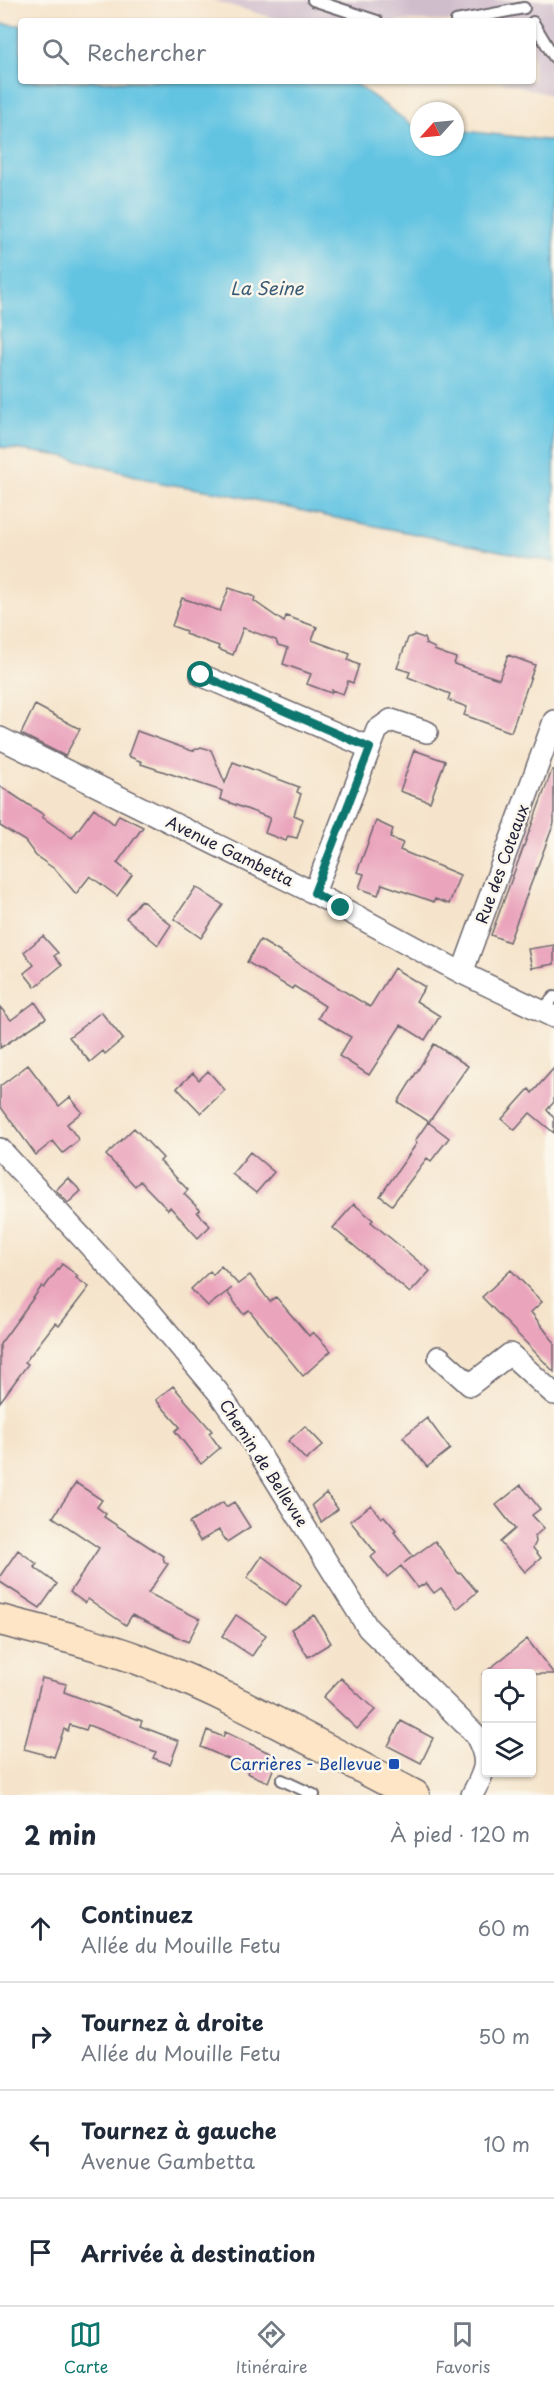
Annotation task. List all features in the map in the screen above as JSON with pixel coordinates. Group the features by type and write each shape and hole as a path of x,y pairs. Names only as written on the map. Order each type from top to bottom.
{"street":[{"path":"201,675 370,748"},
{"path":"314,893 377,730 391,720 427,732"},
{"name":"Rue des Coteaux","path":"462,973 554,721"},
{"name":"Avenue Gambetta","path":"0,738 314,893 462,973 550,1008"},
{"name":"Chemin de Bellevue","path":"0,1149 149,1310 218,1392 248,1434 368,1628 475,1734 484,1749 486,1763 472,1795"},
{"path":"439,1357 470,1385 510,1354 554,1394"},
{"path":"0,1620 81,1640 140,1660 197,1684 399,1792"}],"lane":[{"path":"313,0 368,18"},
{"path":"468,18 525,4 531,18"},
{"path":"536,27 554,57"},
{"path":"282,1780 314,1795"}],"shaded area":[{"path":"212,0 554,0 554,96 511,84 536,84 536,18 274,18"}],"water":[{"name":"La Seine","path":"0,24 18,25 18,84 356,84 410,124 410,156 464,156 464,131 554,141 554,562 224,493 162,483 63,456 0,447"}],"building":[{"path":"229,588 255,597 254,601 284,622 286,616 317,627 312,640 350,654 348,660 359,665 353,683 348,681 343,694 332,690 331,693 307,684 311,674 283,664 288,648 278,645 276,640 243,628 233,655 218,649 219,646 185,634 186,631 172,626 182,598 220,611"},
{"path":"415,635 424,638 426,644 435,648 434,650 456,658 454,664 499,679 508,655 535,665 511,732 464,715 467,707 448,700 450,694 408,677 410,672 397,668 408,638"},
{"path":"35,705 80,729 65,756 21,734"},
{"path":"137,731 192,751 201,747 211,750 225,783 233,762 299,787 297,792 301,794 294,815 303,819 297,838 288,836 286,841 265,833 270,818 220,799 222,791 141,764 142,762 128,756"},
{"path":"414,750 445,761 430,802 400,791"},
{"path":"552,770 554,770 554,823 509,942 491,935"},
{"path":"0,786 44,815 42,817 72,838 94,808 114,824 119,815 143,827 117,863 132,875 117,896 90,876 76,894 56,870 36,856 25,841 0,826"},
{"path":"376,821 393,829 390,838 403,843 400,850 460,875 449,904 435,899 434,902 382,884 378,895 359,888 364,874 357,872"},
{"path":"196,887 223,905 201,938 174,919"},
{"path":"141,900 171,925 158,945 126,918"},
{"path":"43,936 58,953 54,956 62,965 35,987 24,973 34,965 24,952"},
{"path":"260,940 370,1007 394,968 425,987 416,1001 440,1016 425,1040 401,1025 369,1075 339,1056 351,1037 318,1018 325,1006 294,986 292,989 247,962"},
{"path":"554,945 554,964 532,968 528,949"},
{"path":"35,1002 46,1018 0,1048 0,1007 11,1020"},
{"path":"101,1012 123,1039 105,1054 103,1051 90,1062 69,1037"},
{"path":"434,1044 468,1066 429,1122 398,1102"},
{"path":"28,1065 59,1106 70,1097 82,1112 67,1124 79,1140 63,1153 53,1141 36,1155 0,1106 0,1086"},
{"path":"554,1068 554,1102 547,1110 554,1118 554,1133 530,1113 515,1130 502,1119 529,1089 532,1093"},
{"path":"208,1071 225,1090 201,1113 177,1088 193,1073 199,1080"},
{"path":"428,1122 449,1138 431,1161 427,1158 392,1205 380,1196 417,1143 415,1141"},
{"path":"134,1128 163,1158 160,1161 188,1190 184,1194 200,1210 197,1212 210,1226 198,1238 170,1207 168,1210 140,1181 135,1186 106,1155"},
{"path":"250,1152 274,1172 256,1193 232,1174"},
{"path":"68,1178 81,1191 68,1203 56,1190"},
{"path":"354,1204 373,1220 371,1222 430,1271 410,1293 333,1228"},
{"path":"62,1264 89,1287 59,1326 55,1323 25,1362 28,1364 0,1402 0,1344 42,1286 44,1288"},
{"path":"221,1266 238,1284 250,1275 270,1302 276,1297 309,1336 313,1332 331,1351 303,1376 249,1310 243,1314 227,1292 232,1288 208,1306 191,1289 210,1271 213,1275"},
{"path":"511,1270 542,1302 531,1312 554,1342 554,1372 482,1297"},
{"path":"173,1386 212,1431 209,1433 220,1448 201,1464 175,1431 180,1427 156,1400"},
{"path":"427,1418 450,1449 427,1467 403,1437"},
{"path":"305,1426 323,1445 306,1460 288,1441"},
{"path":"76,1483 102,1500 97,1507 106,1514 104,1517 163,1556 164,1561 168,1564 148,1593 200,1619 188,1642 132,1615 126,1625 88,1599 85,1603 70,1592 99,1548 53,1517"},
{"path":"521,1485 540,1509 532,1515 544,1528 535,1536 536,1542 533,1548 541,1558 525,1572 500,1542 515,1529 496,1505"},
{"path":"326,1493 338,1509 321,1522 312,1505"},
{"path":"223,1502 226,1507 234,1502 250,1527 227,1542 219,1530 200,1541 189,1523"},
{"path":"371,1505 381,1518 384,1516 396,1530 394,1532 413,1556 404,1563 435,1541 459,1574 461,1573 477,1592 457,1609 441,1588 434,1593 426,1583 418,1588 401,1566 387,1577 371,1557 376,1553 350,1521"},
{"path":"18,1550 37,1564 34,1567 57,1584 40,1608 0,1582 0,1576"},
{"path":"262,1556 301,1585 286,1606 247,1578"},
{"path":"236,1615 266,1635 252,1656 222,1636"},
{"path":"314,1615 331,1643 308,1657 291,1629"},
{"path":"527,1639 554,1674 536,1674 536,1669 489,1669"},
{"path":"42,1678 66,1684 64,1692 142,1721 140,1726 179,1741 170,1764 153,1758 156,1752 88,1725 86,1730 70,1725 68,1731 64,1729 54,1757 24,1749"},
{"path":"341,1678 375,1710 357,1729 323,1697"},
{"path":"401,1721 433,1738 421,1763 388,1746"},
{"path":"207,1730 223,1737 225,1732 278,1757 268,1782 247,1773 249,1768 201,1747"}],"place":[{"name":"Carrières - Bellevue","path":"394,1764"}],"route":[{"path":"201,675 370,748 314,893 341,908"}]}
